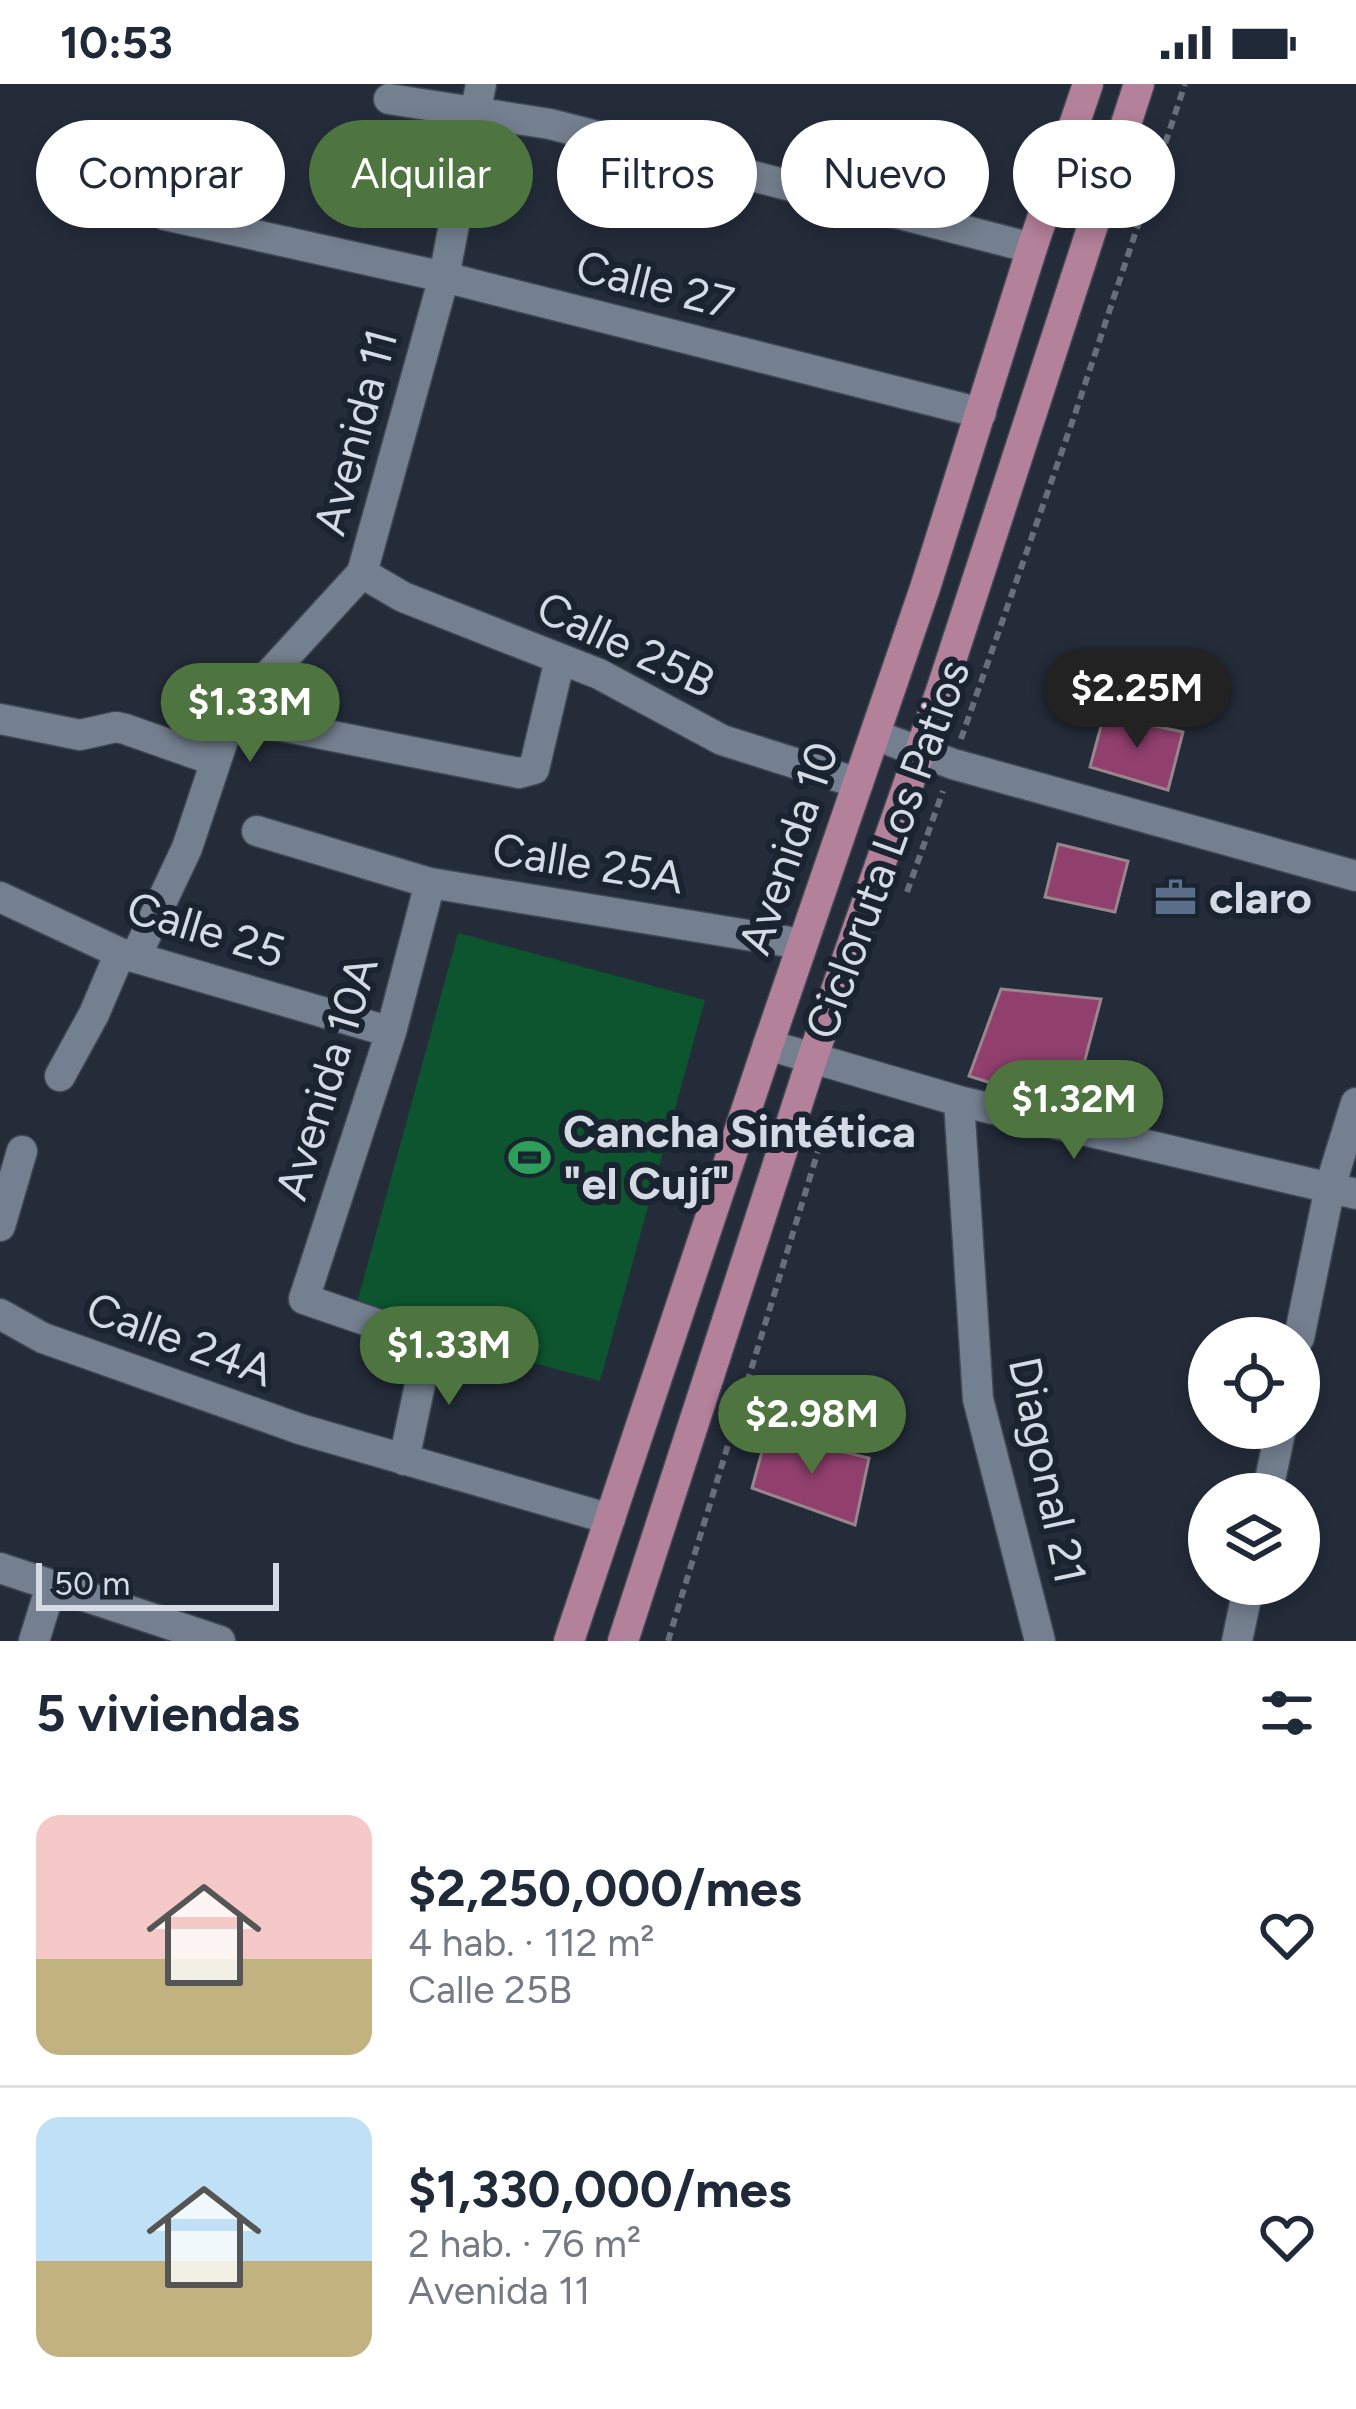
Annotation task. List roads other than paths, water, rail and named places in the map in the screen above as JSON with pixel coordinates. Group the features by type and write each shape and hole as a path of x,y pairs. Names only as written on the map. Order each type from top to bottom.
{"main road":[{"name":"Avenida 10","path":"569,1641 875,735 1088,84"},
{"name":"Avenida 10","path":"622,1641 1139,84"}],"street":[{"path":"388,99 477,97 550,124 1032,248"},
{"name":"Avenida 11","path":"60,1076 187,848 231,716 362,573 444,277 477,97"},
{"name":"Calle 27","path":"224,228 444,277 981,413"},
{"name":"Calle 25B","path":"362,573 403,597 599,674 722,740 858,783"},
{"name":"Calle 25A","path":"231,716 519,773 534,770 560,659"},
{"path":"0,719 80,735 116,727 216,761"},
{"path":"875,735 953,764 1356,876"},
{"name":"Calle 25A","path":"257,831 430,883 802,944"},
{"name":"Avenida 10A","path":"404,1460 429,1342 304,1299 391,1032 430,883"},
{"name":"Calle 25","path":"0,897 128,954 391,1032"},
{"path":"768,1045 958,1101 1343,1191"},
{"name":"Diagonal 21","path":"958,1101 978,1399 1040,1641"},
{"path":"1306,1317 1343,1191 1356,1103"},
{"path":"0,1226 22,1150"},
{"name":"Calle 24A","path":"9,1323 300,1429 610,1519"},
{"path":"0,1568 220,1641"},
{"path":"34,1641 51,1586"},
{"path":"1237,1641 1245,1605"}],"place":[{"name":"claro","path":"1175,897"},
{"name":"Cancha Sintética \"el Cují\"","path":"529,1157"}]}
